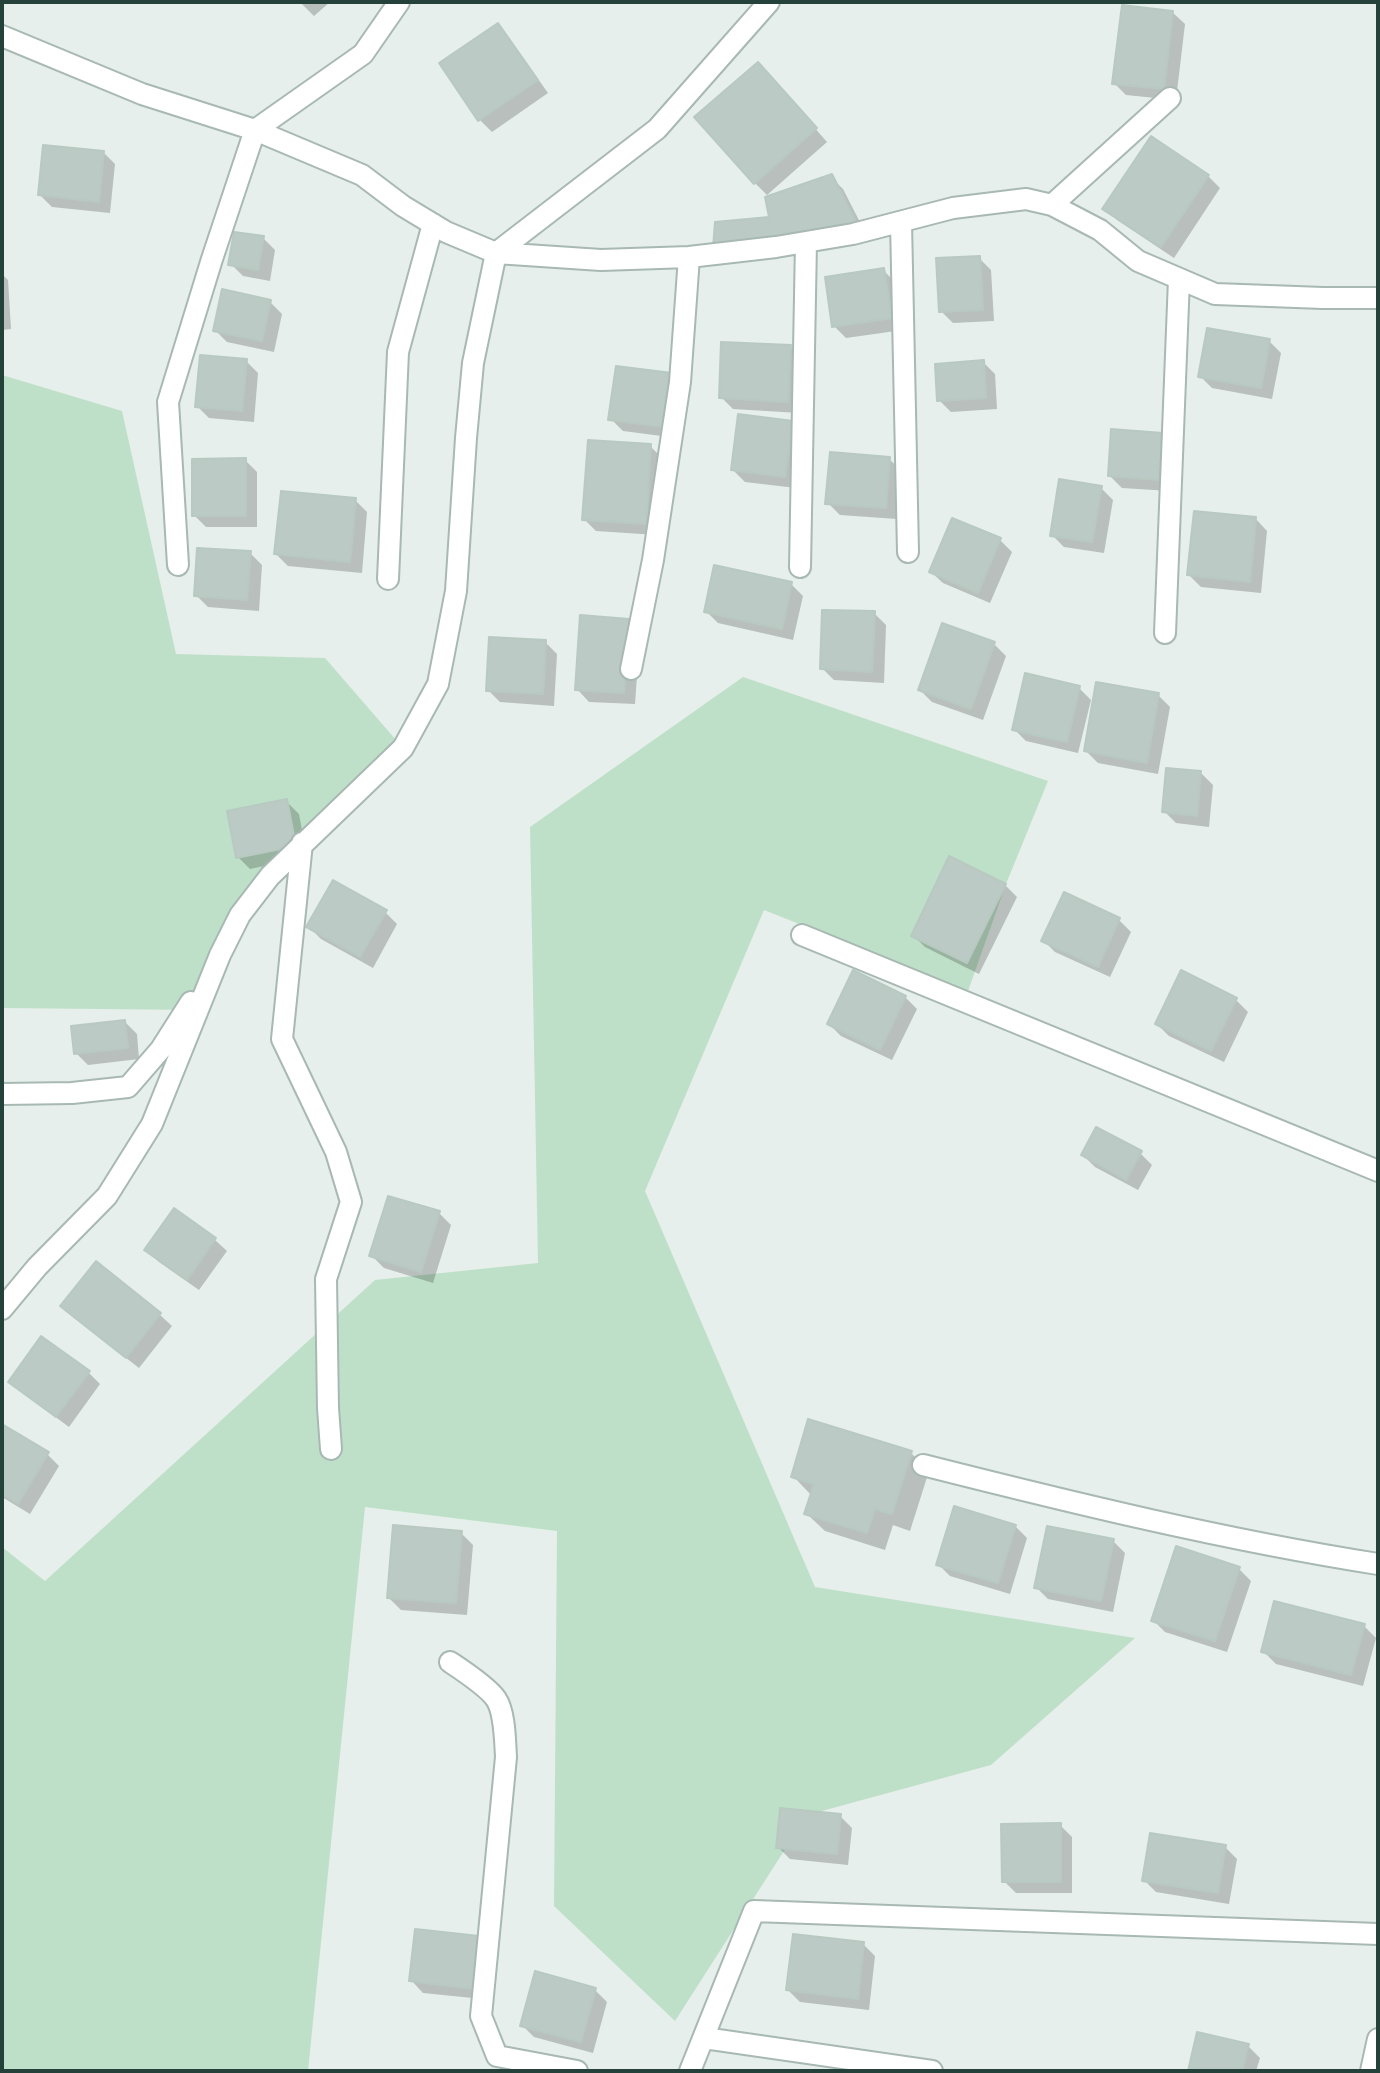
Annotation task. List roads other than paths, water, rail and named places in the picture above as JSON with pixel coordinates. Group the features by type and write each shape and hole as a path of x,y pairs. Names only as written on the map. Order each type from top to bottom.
{"lane":[{"path":"178,565 168,402 255,130 363,54 399,2"},
{"path":"2,1309 37,1267 107,1196 152,1124 220,955 240,915 270,876 302,843 403,748 438,684 456,591 473,363 496,253 657,129 769,2"},
{"path":"2,36 142,94 255,130 362,175 403,206 446,232 496,253 601,260 689,257 853,234 953,208 1026,199 1052,205 1100,230 1138,261 1215,294 1378,298"},
{"path":"1052,205 1170,98"},
{"path":"901,222 908,552"},
{"path":"388,579 398,352 433,224"},
{"path":"800,567 806,242"},
{"path":"631,669 653,560 680,382 689,257"},
{"path":"1165,633 1179,279"},
{"path":"302,843 282,1039 336,1152 351,1202 326,1279 331,1449"},
{"path":"802,935 1378,1171"},
{"path":"2,1094 72,1093 128,1087 161,1049 220,955"},
{"path":"923,1465 1298,1552 1378,1564"},
{"path":"450,1662 497,1699 503,1719 506,1757 481,2016 497,2056 577,2071"},
{"path":"690,2071 754,1911 1378,1934"},
{"path":"704,2038 932,2071"},
{"path":"1371,2071 1378,2039"}]}
